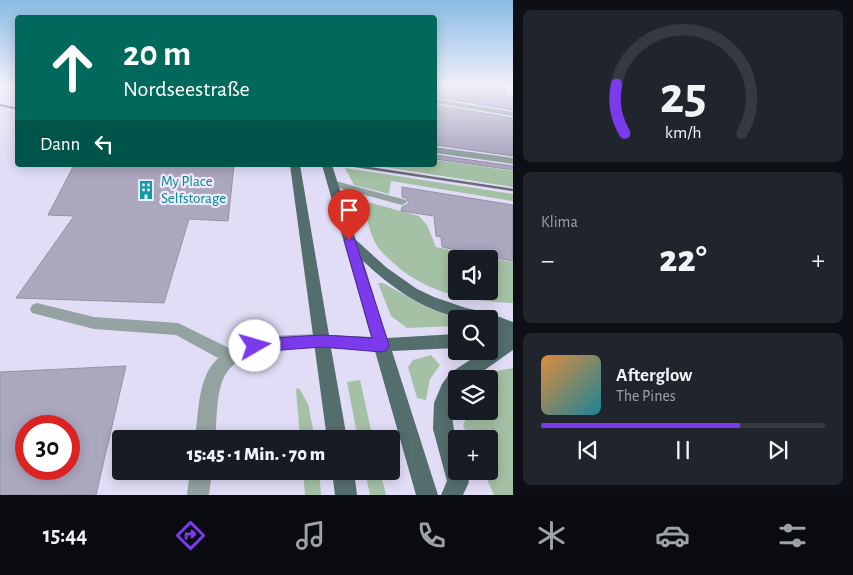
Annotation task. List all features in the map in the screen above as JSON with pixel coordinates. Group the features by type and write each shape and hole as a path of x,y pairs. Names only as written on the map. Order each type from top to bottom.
{"main road":[{"path":"295,167 336,430"},
{"path":"328,167 428,495"},
{"path":"349,240 378,270 404,290 452,310"},
{"path":"498,323 513,329"},
{"path":"498,337 513,335"},
{"path":"322,341 381,345 448,341"},
{"path":"470,370 513,341"},
{"path":"448,390 442,408 443,436 458,482 452,495"},
{"path":"344,480 346,495"}],"street":[{"path":"484,109 513,114"},
{"path":"437,150 513,161"},
{"path":"332,183 402,202"},
{"path":"37,309 94,323 178,329 232,357"},
{"path":"207,430 213,382 220,367 232,357 255,346 322,341"},
{"path":"198,495 200,480"}],"green space":[{"path":"437,160 513,171 513,187 384,167 437,167"},
{"path":"345,168 513,194 513,201 391,181 389,194 354,185"},
{"path":"360,200 419,216 427,225 436,247 451,250 448,250 448,293 425,285 399,268 377,246"},
{"path":"498,259 513,262 513,303 482,300 498,300"},
{"path":"378,283 383,283 428,308 448,315 448,326 407,328 391,316"},
{"path":"431,355 440,365 430,379 426,400 417,398 408,367 413,360"},
{"path":"513,368 513,495 494,495 487,480 498,480 498,430 465,430 463,425 466,420 498,420 498,371"},
{"path":"360,380 371,430 356,430 347,382"},
{"path":"299,388 308,404 313,430 299,430 296,389"},
{"path":"304,480 320,480 321,495 305,495"},
{"path":"367,480 382,480 386,495 370,495"}],"building":[{"path":"437,109 460,109 513,118 513,156 437,145"},
{"path":"437,155 513,166 513,170 437,159"},
{"path":"73,167 234,167 228,221 189,219 164,303 16,298 74,216 48,215"},
{"path":"402,187 513,205 513,261 498,258 498,250 457,250 442,247 441,237 436,236 434,216 401,211 402,207 409,203 406,198 402,197"},
{"path":"126,366 96,495 0,495 0,372"}],"railway":[{"path":"362,167 513,190"}],"place":[{"name":"My Place Selfstorage","path":"146,190"}],"route":[{"path":"255,346 299,341 381,345 349,240"}]}
